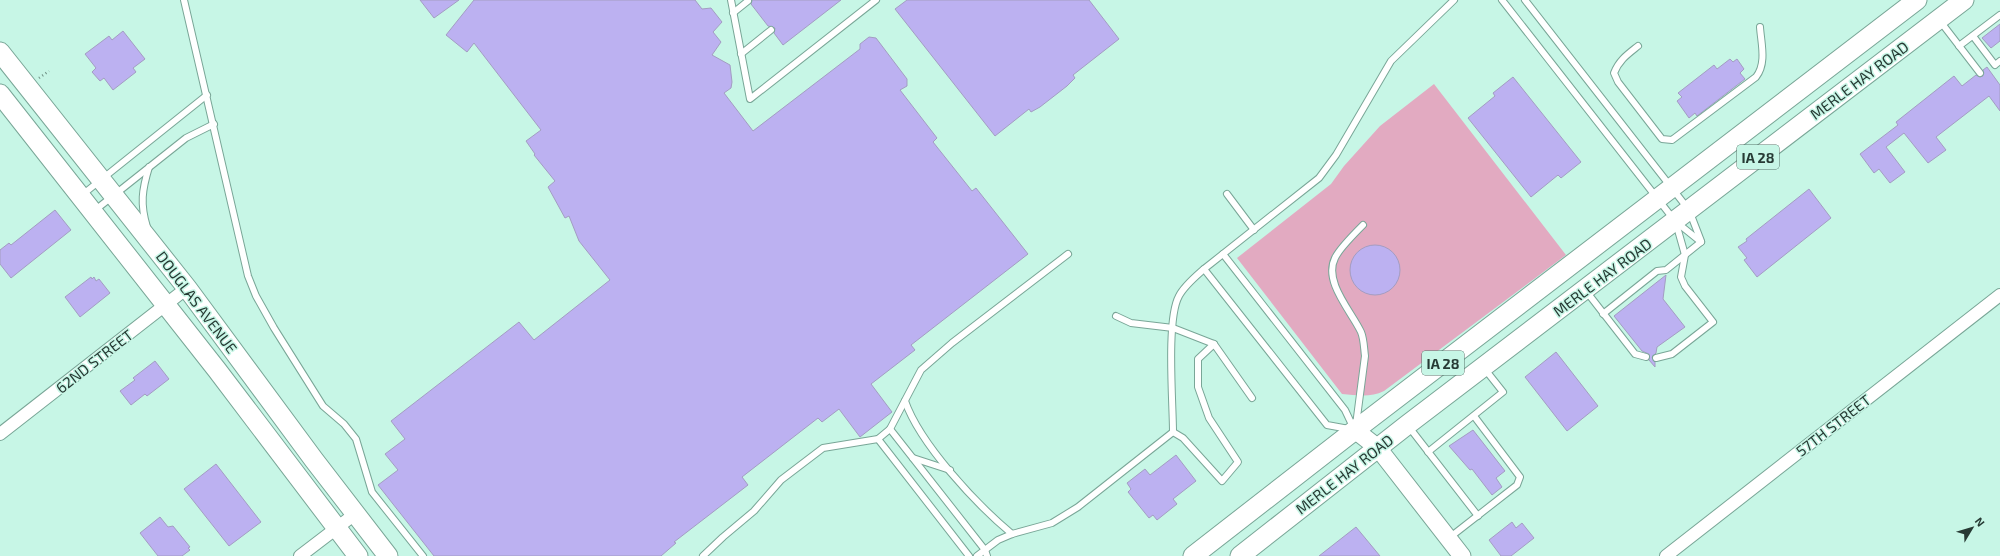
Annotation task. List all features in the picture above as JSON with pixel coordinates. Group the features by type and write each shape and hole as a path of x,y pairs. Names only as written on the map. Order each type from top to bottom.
{"main road":[{"name":"MERLE HAY ROAD","path":"1193,556 1355,430 1917,0"},
{"name":"MERLE HAY ROAD","path":"1240,556 1407,425 1964,0"},
{"name":"DOUGLAS AVENUE","path":"0,52 187,288 388,556"},
{"name":"DOUGLAS AVENUE","path":"0,94 166,305 358,556"}],"street":[{"name":"62ND STREET","path":"0,434 187,288"},
{"name":"57TH STREET","path":"1666,556 2000,295"},
{"path":"1355,430 1378,448 1462,556"},
{"path":"300,556 355,514"}],"lane":[{"path":"184,0 208,95 248,276 256,296 274,328 323,406 344,424 356,439 372,492 423,556"},
{"path":"731,0 750,98 876,0"},
{"path":"1502,0 1665,194 1702,242"},
{"path":"1525,0 1665,194 1702,242"},
{"path":"733,13 748,1"},
{"path":"1173,432 1173,328 1174,310 1178,296 1204,269 1319,178 1336,155 1391,61 1451,1"},
{"path":"1959,46 2000,15"},
{"path":"1939,20 1980,73"},
{"path":"1990,22 1994,28"},
{"path":"1638,46 1623,58 1617,65 1614,73 1618,82 1662,139 1672,140 1756,77 1763,65 1760,26"},
{"path":"741,54 771,30"},
{"path":"1973,36 1995,65 2000,61"},
{"path":"80,196 208,95"},
{"path":"93,212 186,138 214,124"},
{"path":"149,167 143,189 142,210 152,244"},
{"path":"1227,194 1254,230"},
{"path":"1656,358 1672,354 1713,322 1685,286 1681,277 1685,256 1682,216"},
{"path":"1355,430 1365,356 1362,333 1340,296 1333,270 1335,258 1363,225"},
{"path":"1603,314 1657,271 1666,270 1702,242"},
{"path":"703,556 722,537 754,511 781,480 823,448 878,439 890,430 921,370 946,347 1068,254"},
{"path":"1223,254 1345,410 1355,430"},
{"path":"1204,269 1327,425 1355,430"},
{"path":"1585,290 1634,354 1646,357"},
{"path":"1116,316 1131,323 1173,328 1214,344 1252,398"},
{"path":"1173,432 1183,438 1222,481 1238,462 1209,418 1198,387 1198,359 1214,344"},
{"path":"1428,452 1503,392 1483,367"},
{"path":"905,401 914,424 950,470 987,514 1012,534"},
{"path":"1449,539 1517,485 1520,477 1474,416"},
{"path":"1407,425 1478,516"},
{"path":"890,430 986,553"},
{"path":"977,556 986,553 998,540 1012,534 1042,527 1072,511 1173,432"},
{"path":"878,439 969,556"},
{"path":"912,457 950,470"}],"path":[{"path":"42,76 49,71"}],"shaded area":[{"path":"1434,84 1566,255 1384,391 1374,395 1342,394 1237,258 1331,184 1344,166 1380,126"}],"building":[{"path":"420,0 459,0 434,18"},
{"path":"474,0 695,0 702,9 711,8 722,22 713,32 721,42 712,55 730,65 732,82 731,88 724,93 753,131 860,49 860,44 869,37 876,38 907,79 907,86 900,90 937,138 933,142 972,191 976,188 1028,254 911,345 915,350 871,384 892,412 860,437 839,409 822,422 818,418 742,477 748,485 674,542 676,543 661,556 434,556 378,485 398,470 385,454 405,439 391,421 519,322 534,340 610,280 579,241 569,216 565,218 548,187 555,181 534,155 535,154 526,141 541,130 474,43 467,52 446,35"},
{"path":"752,0 841,0 783,45 774,33 775,28 768,26 751,4"},
{"path":"907,0 1089,0 1119,39 1073,75 1075,78 1067,86 1040,107 1031,112 1029,109 995,136 895,9"},
{"path":"2000,24 2000,41 1991,48 1982,38"},
{"path":"123,31 145,59 133,68 136,72 113,90 104,78 100,81 92,72 96,68 85,54 109,36 112,40"},
{"path":"1730,59 1733,62 1737,59 1744,69 1740,73 1745,79 1697,116 1695,113 1689,118 1677,101 1682,97 1678,93 1714,65 1717,69"},
{"path":"1987,67 2000,85 2000,111 1989,96 1936,137 1946,150 1928,163 1904,133 1886,147 1905,172 1890,183 1879,169 1874,173 1860,154 1898,125 1896,122 1954,76 1962,86 1976,75 1980,77 1983,76 1983,70"},
{"path":"1513,77 1581,162 1561,178 1558,175 1531,197 1468,118 1495,96 1493,93"},
{"path":"1809,189 1831,218 1757,277 1744,260 1747,258 1738,247"},
{"path":"55,210 71,230 11,278 0,264 0,250 9,243 11,245"},
{"path":"1370,245 1380,245 1393,252 1400,265 1400,275 1393,288 1380,295 1370,295 1361,291 1354,284 1350,275 1350,265 1354,256 1361,249"},
{"path":"1666,275 1663,299 1685,327 1657,347 1656,353 1652,357 1655,362 1655,367 1649,360 1649,354 1642,351 1614,316"},
{"path":"91,277 92,279 94,277 96,281 99,279 110,293 80,317 65,297"},
{"path":"1556,352 1598,406 1567,431 1525,377"},
{"path":"155,361 169,379 147,396 145,394 131,405 120,391 135,380 133,378"},
{"path":"1473,430 1505,471 1496,478 1502,487 1492,495 1472,469 1470,470 1449,446"},
{"path":"1176,455 1196,481 1173,499 1177,504 1157,520 1153,515 1149,518 1128,492 1131,489 1127,483 1145,469 1150,475"},
{"path":"216,464 261,522 229,546 184,489"},
{"path":"160,517 168,527 173,526 190,547 188,548 190,550 182,556 158,556 140,533"},
{"path":"1512,522 1516,528 1522,523 1534,538 1511,556 1501,556 1489,540"},
{"path":"1356,527 1380,556 1319,556"}]}
